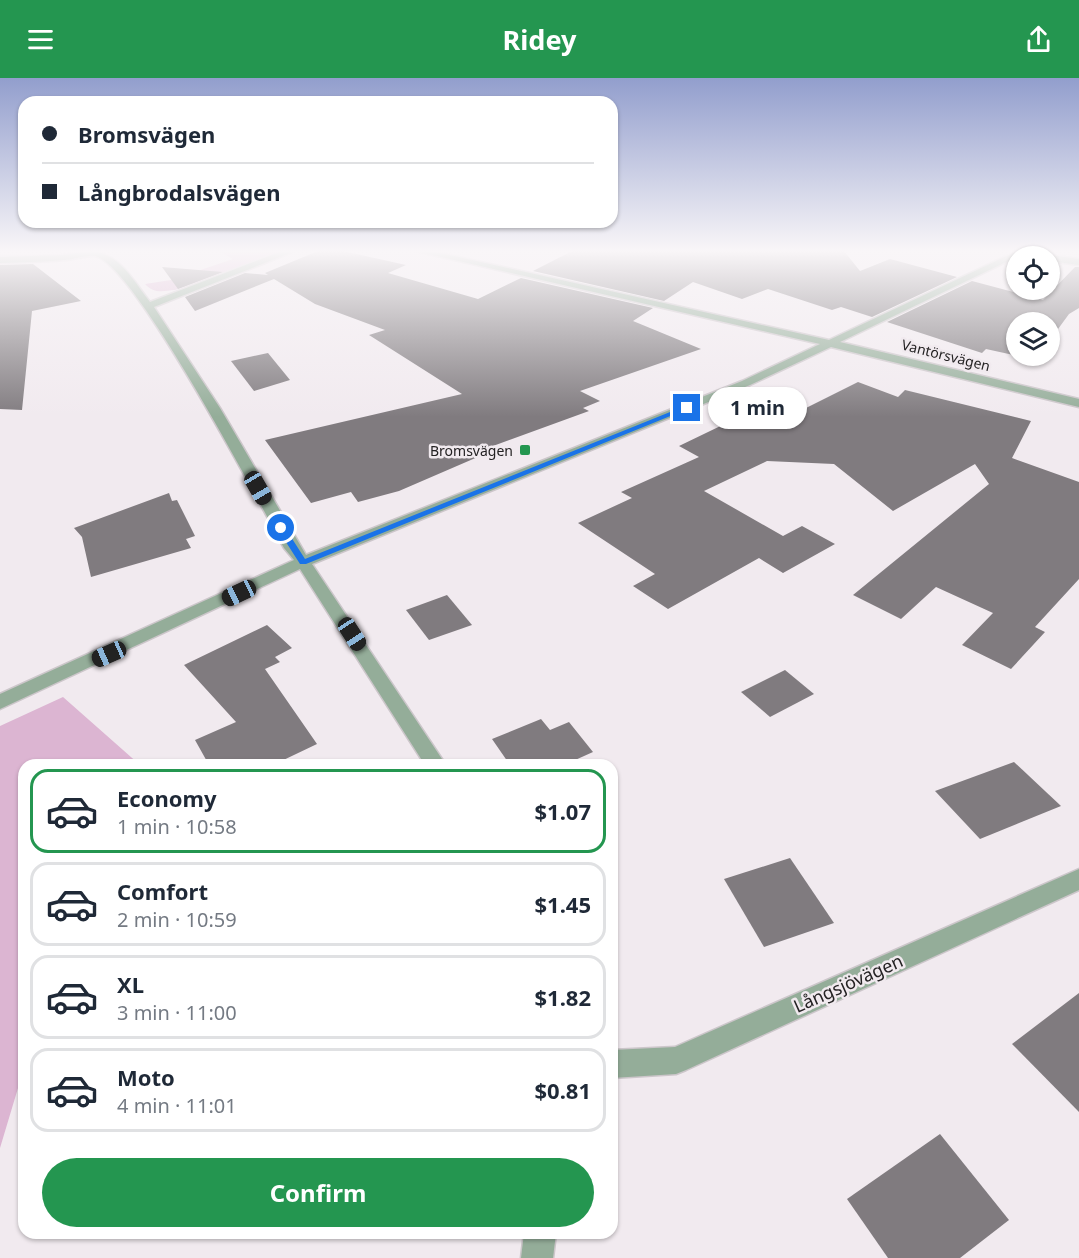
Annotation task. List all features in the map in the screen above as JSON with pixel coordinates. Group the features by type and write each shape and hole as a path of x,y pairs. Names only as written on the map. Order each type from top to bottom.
{"street":[{"path":"148,306 214,408 292,548 432,759"},
{"name":"Vantörsvägen","path":"663,306 1079,403"},
{"path":"0,702 303,562 687,408 906,306"},
{"name":"Långsjövägen","path":"618,1064 676,1060 1079,879"},
{"path":"537,1258 539,1239"}],"shaded area":[{"path":"63,697 133,759 18,759 18,1088 0,1148 0,726"}],"building":[{"path":"0,306 56,306 32,311 22,410 0,409"},
{"path":"191,306 207,306 195,311"},
{"path":"321,306 644,306 653,308 633,321 701,349 580,391 600,401 583,408 589,411 482,450 487,453 399,491 358,502 351,492 311,503 265,440 462,394 369,335 385,330"},
{"path":"820,306 895,306 872,317 841,307 832,310"},
{"path":"920,306 1079,306 1069,314 1060,326 1060,312 1006,312 1006,354 986,349 982,353 887,322"},
{"path":"268,353 290,380 254,391 231,361"},
{"path":"858,382 898,397 905,390 1031,421 1012,458 1079,482 1079,579 1035,627 1045,632 1011,669 962,645 993,613 936,587 901,619 853,595 989,484 975,464 893,511 834,464 767,461 704,491 783,536 802,526 835,544 783,573 759,558 668,609 633,586 655,574 578,523 632,498 621,492 699,457 679,446 766,404 792,415"},
{"path":"169,493 172,501 177,500 195,536 186,539 191,548 91,577 82,537 74,528"},
{"path":"447,595 472,625 429,640 406,610"},
{"path":"267,625 292,648 275,657 280,662 265,669 317,744 286,759 206,759 195,740 236,722 184,665"},
{"path":"785,670 814,694 770,717 741,692"},
{"path":"541,719 550,730 569,722 593,752 577,759 506,759 492,739"},
{"path":"1014,762 1061,806 980,839 935,791"},
{"path":"790,858 834,923 764,947 724,879"},
{"path":"1079,993 1079,1112 1012,1044"},
{"path":"940,1134 1009,1220 960,1258 888,1258 847,1199"}],"place":[{"name":"Bromsvägen","path":"525,450"}],"route":[{"path":"281,528 303,562 687,408"}]}
